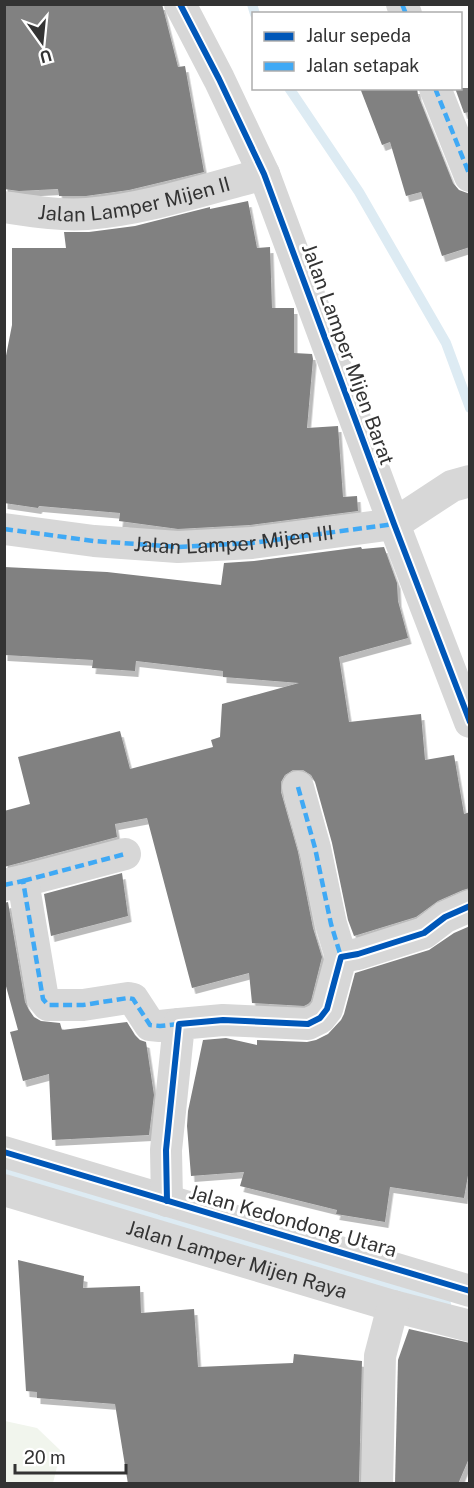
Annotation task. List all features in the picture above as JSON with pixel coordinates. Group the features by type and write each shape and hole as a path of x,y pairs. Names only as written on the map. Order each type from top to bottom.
{"street":[{"name":"Jalan Lamper Mijen Barat","path":"180,4 264,174 470,722"},
{"path":"436,90 470,176"},
{"name":"Jalan Lamper Mijen II","path":"4,207 37,212 86,214 154,203 264,174"},
{"name":"Jalan Lamper Mijen III","path":"4,529 94,541 178,547 252,543 394,524 461,483"},
{"path":"125,854 14,883 43,999 48,1005 83,1005 128,998 133,999 150,1025 223,1020 308,1024 320,1018 327,1010 341,957 298,787"},
{"path":"341,957 358,954 424,933 445,917 470,906"},
{"path":"167,1201 166,1150 179,1024"},
{"name":"Jalan Kedondong Utara","path":"4,1152 470,1291"},
{"name":"Jalan Lamper Mijen Raya","path":"4,1190 393,1306 470,1326"},
{"path":"377,1484 380,1356 393,1306"}],"shaded area":[{"path":"5,1421 37,1428 61,1451 53,1483 5,1483"}],"building":[{"path":"4,4 162,4 178,67 185,66 204,172 129,190 86,196 59,196 58,189 19,191 4,189"},
{"path":"470,88 470,112 464,113 456,90"},
{"path":"361,90 417,90 453,183 459,190 470,194 470,247 442,256 421,192 406,196 390,142 382,145"},
{"path":"248,201 257,248 270,247 272,308 294,308 294,353 312,354 307,428 338,426 343,497 357,496 358,511 250,525 178,529 119,521 120,513 39,506 38,508 4,503 4,366 12,325 12,248 66,248 64,232 89,232 135,226 210,207 210,209"},
{"path":"361,547 362,549 384,547 397,583 398,601 408,638 339,657 349,722 421,714 425,760 454,755 464,814 470,812 470,888 438,901 416,917 354,936 348,920 332,843 315,782 311,775 303,770 293,770 285,775 281,782 281,792 298,852 313,928 322,957 311,1001 304,1006 252,1003 249,973 192,988 147,818 115,824 117,837 4,867 4,811 30,804 18,757 120,731 130,769 213,747 211,740 220,737 222,704 299,683 223,677 223,671 136,661 135,671 92,668 93,660 4,655 4,567 107,572 221,585 224,563"},
{"path":"122,873 128,916 51,936 44,894"},
{"path":"8,902 25,1002 34,1017 41,1021 60,1023 62,1030 127,1022 135,1035 146,1042 154,1095 149,1135 52,1140 49,1074 23,1081 10,1032 18,1030 4,979 4,903"},
{"path":"470,926 470,1164 464,1198 390,1187 385,1222 336,1214 337,1210 240,1186 244,1172 191,1176 188,1111 203,1040 226,1038 257,1045 257,1040 307,1042 316,1040 328,1034 341,1020 355,973 429,950 454,933"},
{"path":"18,1260 84,1276 83,1288 140,1286 141,1313 194,1309 198,1367 293,1363 294,1354 362,1361 359,1484 128,1484 115,1404 37,1398 37,1392 26,1391"},
{"path":"409,1329 470,1343 470,1456 458,1484 395,1484 398,1360"}],"waterway":[{"path":"252,4 254,12"},
{"path":"290,90 359,192 446,343 470,408"},
{"path":"4,1170 446,1304"}],"marked path":[{"path":"402,4 405,12"},
{"path":"436,90 470,176"},
{"path":"4,529 94,541 178,547 252,543 394,524"},
{"path":"298,787 341,957"},
{"path":"23,881 125,854"},
{"path":"4,885 23,881 43,999 48,1005 83,1005 128,998 133,999 150,1025 179,1024"}],"cycle path":[{"path":"180,4 264,174 470,722"},
{"path":"167,1201 166,1150 179,1024 223,1020 308,1024 320,1018 327,1009 341,957 358,954 424,933 445,917 470,906"},
{"path":"4,1152 470,1291"}]}
